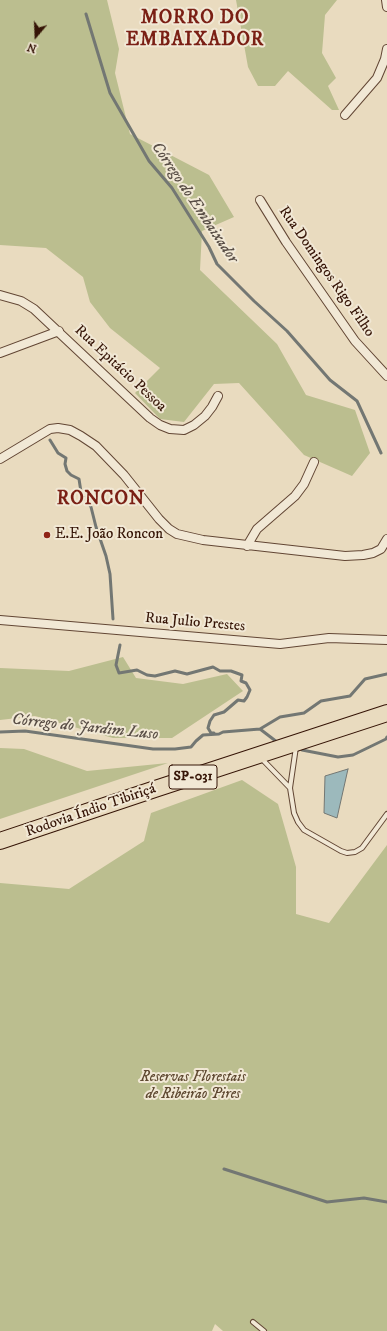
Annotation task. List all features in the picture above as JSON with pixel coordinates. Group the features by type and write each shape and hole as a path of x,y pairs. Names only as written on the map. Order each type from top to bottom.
{"highway":[{"name":"Rodovia Índio Tibiriçá","path":"0,841 387,713"}],"street":[{"path":"386,0 387,7"},
{"path":"346,116 377,78 385,59 387,49"},
{"name":"Rua Domingos Rigo Filho","path":"260,200 286,242 355,341 387,376"},
{"name":"Rua Epitácio Pessoa","path":"0,295 21,301 34,309 150,418 170,430 184,430 194,425 205,416 218,396"},
{"path":"0,353 59,331"},
{"path":"0,459 50,429 58,428 70,430 96,446 124,475 159,519 177,534 195,539 247,546 345,556 362,556 373,553 380,549 387,539"},
{"path":"247,546 257,529 296,496 304,484 314,462"},
{"name":"Rua Julio Prestes","path":"0,620 268,643 293,643 329,638 387,640"}],"lane":[{"path":"297,743 290,788 294,812 298,822 304,830 341,851 347,853 356,852 362,848 387,814"},
{"path":"258,755 290,788"},
{"path":"253,1322 264,1331"}],"green space":[{"path":"0,0 107,0 119,49 115,73 130,134 209,175 234,217 202,231 200,270 277,344 306,395 355,410 370,453 352,476 304,455 239,383 214,384 184,422 160,419 135,393 160,368 110,328 90,302 83,277 46,248 0,245"},
{"path":"236,0 337,0 325,15 322,53 336,78 328,86 339,110 332,110 288,71 275,86 258,86 248,67"},
{"path":"123,657 136,678 183,684 227,674 243,691 172,738 113,738 35,716 0,720 0,668 69,671"},
{"path":"0,748 24,749 87,771 168,763 0,819"},
{"name":"Reservas Florestais de Ribeirão Pires","path":"242,780 278,804 296,867 296,914 329,923 387,845 387,1331 223,1331 215,1324 212,1331 0,1331 0,883 69,889 144,841 151,813"}],"water":[{"path":"348,769 337,818 324,813 325,776"}],"waterway":[{"name":"Córrego do Embaixador","path":"86,14 110,93 149,161 172,188 209,247 217,264 287,331 330,380 357,401 381,453"},
{"path":"50,440 58,453 66,458 65,464 67,471 79,479 81,492 91,507 110,574 113,619"},
{"path":"120,645 116,665 119,673 137,670 147,675 155,676 175,671 187,674 213,667 220,671 231,671 242,675 241,681 246,683 250,690 247,697 244,701 238,700 224,712 214,715 208,728 211,733 214,733"},
{"name":"Córrego do Jardim Luso","path":"0,732 25,731 153,749 191,747 203,735 260,729 280,717 304,713 321,701 350,696 365,679 387,674"},
{"path":"260,729 277,742"},
{"name":"Córrego do Jardim Luso","path":"302,750 338,757 353,755 386,739 387,737"},
{"path":"224,1169 327,1202 364,1198 387,1202"}],"place":[{"name":"E.E. João Roncon","path":"47,535"}],"district":[{"name":"MORRO DO EMBAIXADOR","path":"195,30"},
{"name":"RONCON","path":"101,500"}]}
